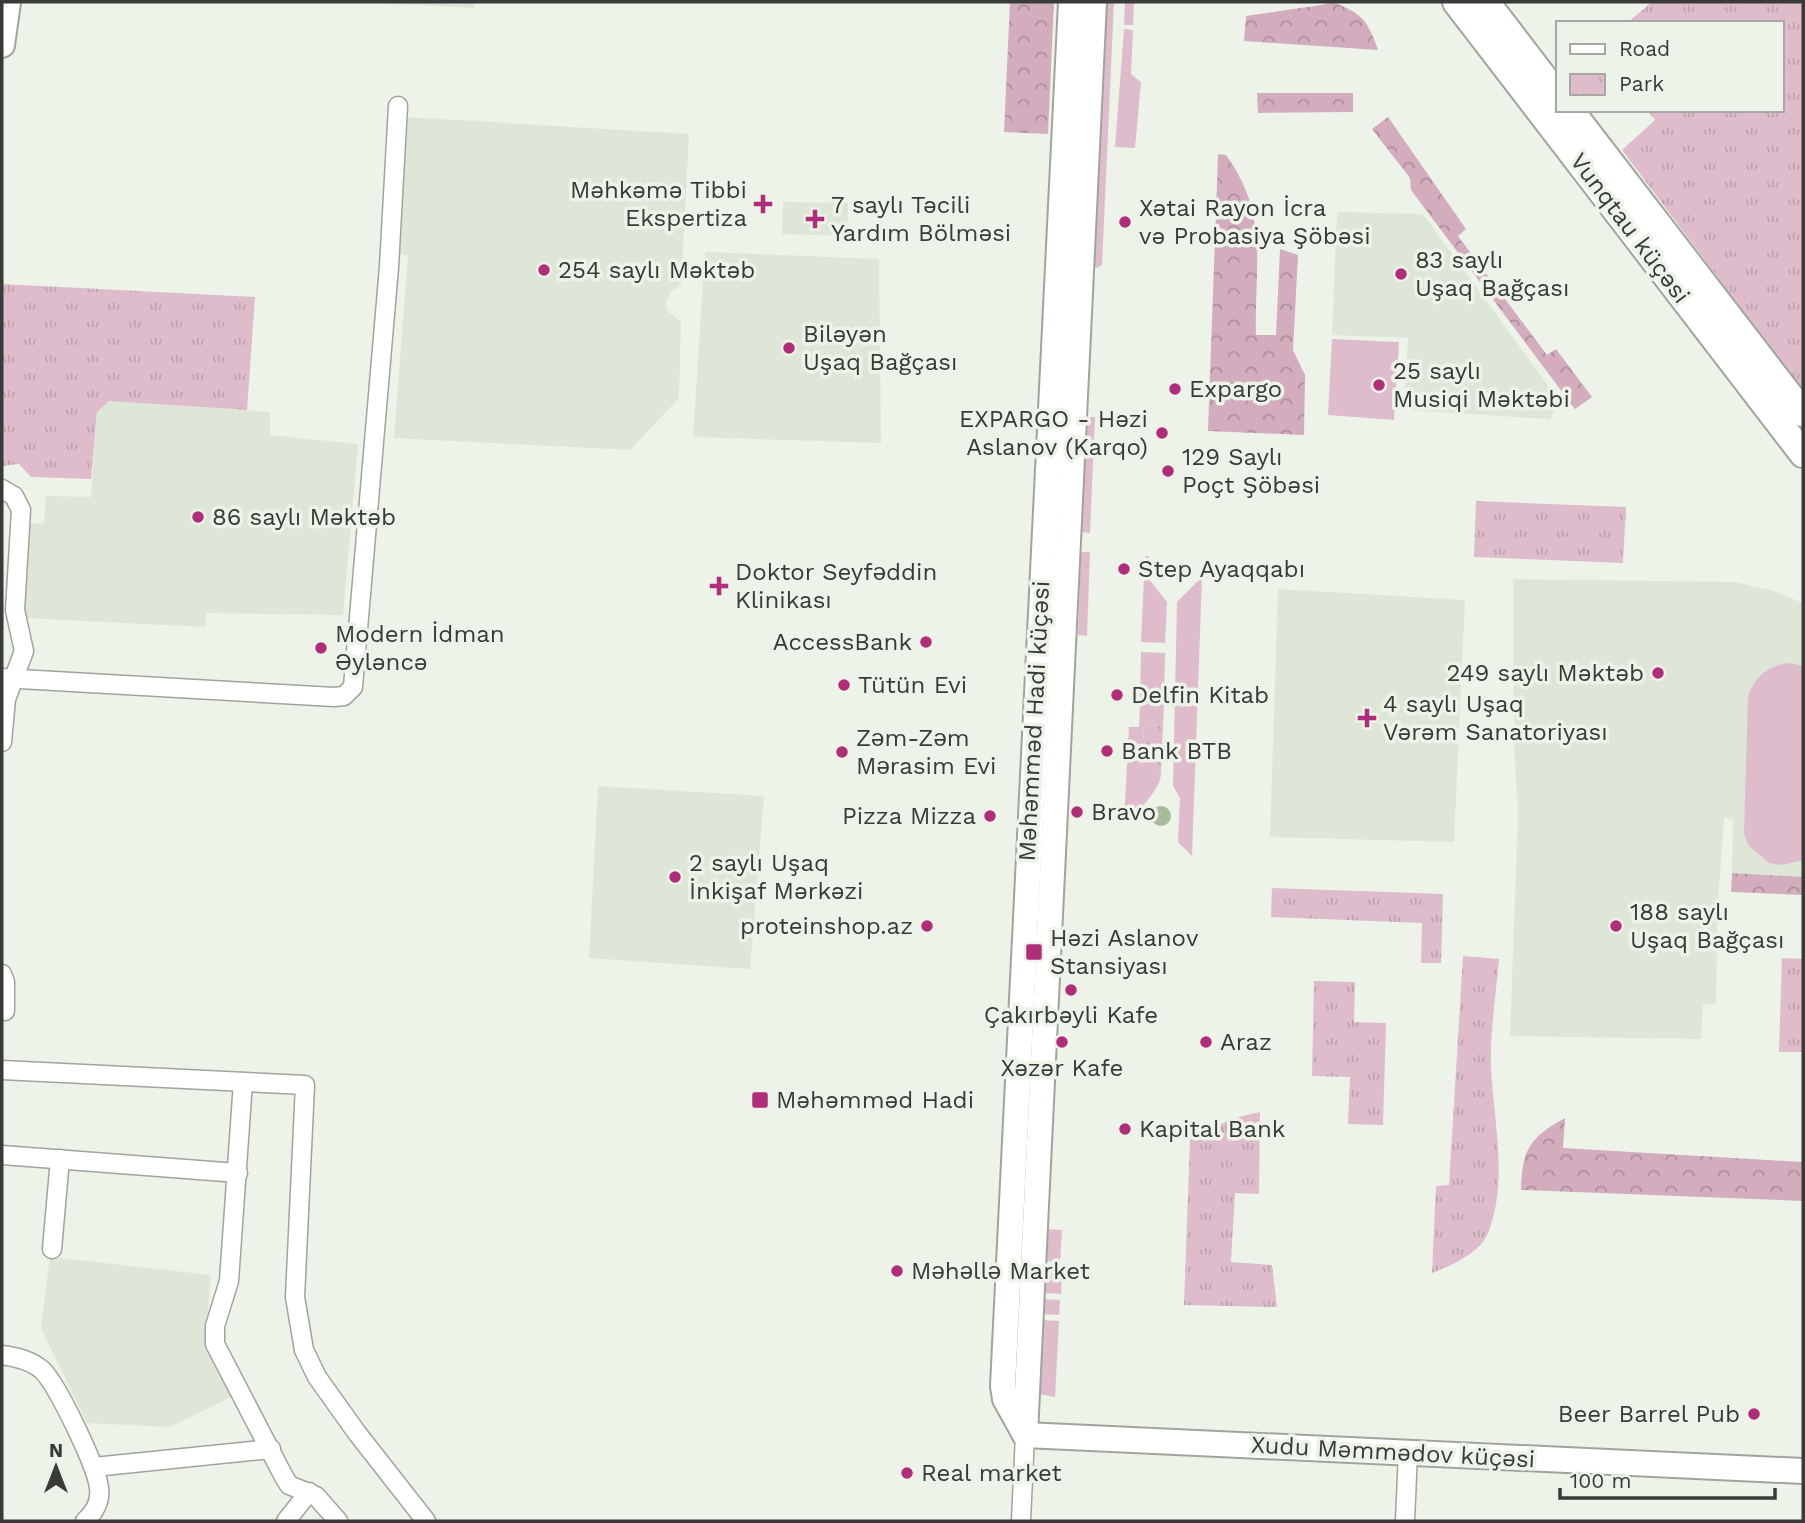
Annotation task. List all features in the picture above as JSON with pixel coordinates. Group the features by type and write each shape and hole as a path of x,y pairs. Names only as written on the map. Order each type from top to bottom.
{"main road":[{"name":"Vunqtau küçəsi","path":"1456,2 1803,454"},
{"path":"1486,2 1556,93"},
{"name":"Vunqtau küçəsi","path":"1572,112 1803,414"}],"street":[{"path":"2,44 8,2"},
{"name":"Məhəmməd Hadi küçəsi","path":"1071,2 1081,33"},
{"name":"Məhəmməd Hadi küçəsi","path":"1025,1435 1005,1399 1003,1386 1035,938 1081,33 1094,2"},
{"path":"8,678 334,697 344,696 353,687 389,267 398,106"},
{"path":"2,489 14,496 22,510 15,610 24,651 8,678 2,742"},
{"path":"2,974 5,982 5,1011"},
{"path":"2,1070 305,1085 295,1297 304,1350 317,1377 426,1521"},
{"path":"243,1082 229,1281 215,1326 215,1344 289,1485 309,1493 338,1521"},
{"path":"2,1154 238,1173"},
{"path":"52,1249 60,1159"},
{"path":"2,1355 32,1363 44,1372 94,1467 99,1497 85,1521"},
{"path":"1021,1521 1025,1435"},
{"name":"Xudu Məmmədov küçəsi","path":"1025,1435 1803,1471"},
{"path":"94,1467 271,1449"},
{"path":"1405,1521 1408,1452"},
{"path":"286,1521 309,1493"}],"shaded area":[{"path":"362,2 475,2 474,8"},
{"name":"254 saylı Məktəb","path":"406,117 689,134 681,285 670,293 666,304 668,312 681,321 679,398 630,450 394,438 408,255 398,254"},
{"name":"7 saylı Təcili Yardım Bölməsi","path":"783,202 848,203 847,236 782,234"},
{"name":"83 saylı Uşaq Bağçası","path":"1337,212 1423,214 1560,402 1550,419 1404,410 1408,338 1332,335"},
{"name":"Biləyən Uşaq Bağçası","path":"705,252 879,259 881,443 693,437"},
{"name":"86 saylı Məktəb","path":"113,401 270,412 270,435 358,444 343,615 206,613 205,627 24,618 27,524 44,523 46,496 91,497 97,412 103,404"},
{"name":"249 saylı Məktəb","path":"1513,579 1735,582 1774,591 1803,603 1803,877 1732,873 1733,820 1724,818 1718,901 1716,1004 1703,1004 1701,1039 1510,1036 1518,814 1514,743"},
{"name":"4 saylı Uşaq Vərəm Sanatoriyası","path":"1278,589 1465,600 1454,842 1270,837"},
{"name":"2 saylı Uşaq İnkişaf Mərkəzi","path":"598,786 764,796 750,969 589,958"},
{"path":"50,1257 211,1275 205,1343 231,1397 170,1427 87,1423 41,1328"}],"green space":[{"path":"1010,2 1054,2 1048,134 1004,132"},
{"path":"1105,2 1114,2 1102,265 1097,268 1093,265"},
{"path":"1125,2 1134,2 1133,25 1124,25"},
{"path":"1652,2 1803,2 1803,391 1622,150 1655,120 1649,112 1784,112 1784,21 1629,21"},
{"path":"1334,3 1352,11 1363,20 1378,50 1244,41 1246,16"},
{"path":"1124,29 1133,30 1131,74 1141,82 1135,148 1115,147"},
{"path":"1257,93 1353,93 1353,112 1258,113"},
{"path":"1388,117 1466,229 1458,236 1547,355 1556,349 1592,397 1575,409 1411,190 1410,178 1372,129"},
{"path":"1218,154 1226,155 1240,177 1254,221 1257,242 1256,335 1276,335 1280,249 1298,255 1293,350 1305,375 1304,435 1208,431"},
{"path":"2,284 255,297 247,410 109,401 97,412 91,479 31,477 19,464 2,466"},
{"path":"1332,339 1399,342 1394,420 1328,415"},
{"path":"1087,417 1095,417 1090,533 1082,532"},
{"path":"1476,501 1626,507 1623,563 1474,557"},
{"path":"1081,552 1090,552 1087,636 1078,635"},
{"path":"1145,556 1149,556 1148,578 1167,602 1165,643 1141,642"},
{"path":"1202,577 1192,856 1178,842 1180,798 1173,786 1177,602"},
{"path":"1141,652 1165,653 1164,698 1140,697"},
{"path":"1789,663 1803,666 1803,860 1782,865 1769,863 1749,846 1744,834 1748,697 1754,683 1763,673"},
{"path":"1140,702 1164,703 1163,726 1144,725 1142,771 1161,773 1157,786 1136,821 1124,821 1129,727 1139,727"},
{"path":"1144,725 1163,726 1161,773 1142,772"},
{"path":"1732,873 1803,877 1803,895 1731,892"},
{"path":"1272,888 1443,894 1441,963 1421,963 1422,923 1271,917"},
{"path":"1463,956 1499,959 1491,1053 1498,1150 1498,1192 1484,1240 1464,1258 1432,1273 1436,1186 1449,1185"},
{"path":"1782,958 1803,959 1803,1052 1779,1052"},
{"path":"1314,981 1355,982 1354,1022 1386,1023 1383,1125 1348,1124 1350,1077 1312,1076"},
{"path":"1260,1112 1259,1194 1235,1193 1231,1262 1272,1265 1277,1307 1184,1305 1190,1140 1231,1119"},
{"path":"1565,1118 1563,1148 1803,1162 1803,1201 1521,1190 1523,1165 1530,1147 1543,1132"},
{"path":"1044,1229 1062,1230 1060,1262 1042,1261"},
{"path":"1044,1267 1062,1268 1061,1294 1043,1293"},
{"path":"1042,1299 1060,1300 1059,1315 1041,1314"},
{"path":"1040,1320 1059,1321 1055,1397 1039,1394"}],"water":[{"path":"1161,806 1168,809 1171,816 1168,823 1161,826 1154,823 1151,816 1154,809"}],"place":[{"name":"Məhkəmə Tibbi Ekspertiza","path":"763,204"},
{"name":"7 saylı Təcili Yardım Bölməsi","path":"815,219"},
{"name":"Xətai Rayon İcra və Probasiya Şöbəsi","path":"1125,222"},
{"name":"254 saylı Məktəb","path":"544,270"},
{"name":"83 saylı Uşaq Bağçası","path":"1401,274"},
{"name":"Biləyən Uşaq Bağçası","path":"789,348"},
{"name":"25 saylı Musiqi Məktəbi","path":"1379,385"},
{"name":"Expargo","path":"1175,389"},
{"name":"EXPARGO - Həzi Aslanov (Karqo)","path":"1162,433"},
{"name":"129 Saylı Poçt Şöbəsi","path":"1168,471"},
{"name":"86 saylı Məktəb","path":"198,517"},
{"name":"Step Ayaqqabı","path":"1124,569"},
{"name":"Doktor Seyfәddin Klinikası","path":"719,586"},
{"name":"AccessBank","path":"926,642"},
{"name":"Modern İdman Əyləncə","path":"321,648"},
{"name":"249 saylı Məktəb","path":"1658,673"},
{"name":"Tütün Evi","path":"844,685"},
{"name":"Delfin Kitab","path":"1117,695"},
{"name":"4 saylı Uşaq Vərəm Sanatoriyası","path":"1367,718"},
{"name":"Bank BTB","path":"1107,751"},
{"name":"Zәm-Zәm Mәrasim Evi","path":"842,752"},
{"name":"Bravo","path":"1077,812"},
{"name":"Pizza Mizza","path":"990,816"},
{"name":"2 saylı Uşaq İnkişaf Mərkəzi","path":"675,877"},
{"name":"proteinshop.az","path":"927,926"},
{"name":"188 saylı Uşaq Bağçası","path":"1616,926"},
{"name":"Həzi Aslanov Stansiyası","path":"1034,952"},
{"name":"Çakırbəyli Kafe","path":"1071,990"},
{"name":"Xəzər Kafe","path":"1062,1042"},
{"name":"Araz","path":"1206,1042"},
{"name":"Məhəmməd Hadi","path":"760,1100"},
{"name":"Kapital Bank","path":"1125,1129"},
{"name":"Mәhәllә Market","path":"897,1271"},
{"name":"Beer Barrel Pub","path":"1754,1414"},
{"name":"Real market","path":"907,1473"}]}
